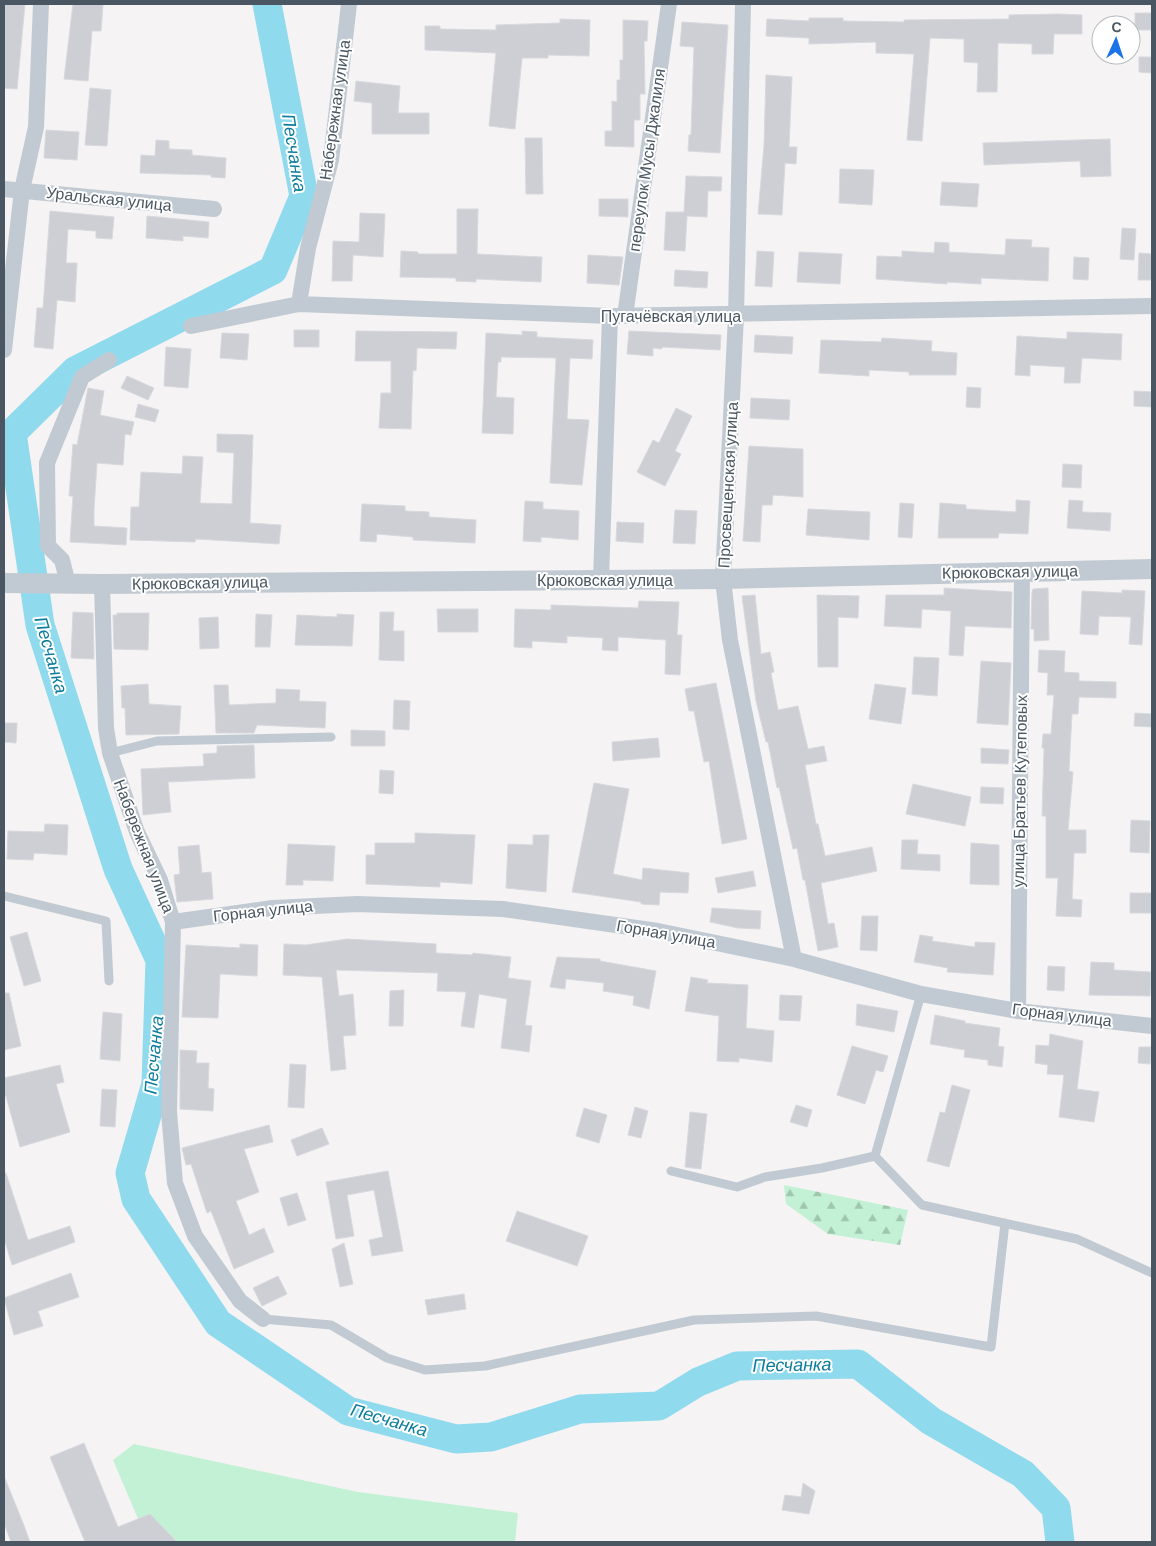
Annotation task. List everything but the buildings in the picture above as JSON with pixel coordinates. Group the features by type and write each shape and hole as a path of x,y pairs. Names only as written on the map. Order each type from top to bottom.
{"street":[{"path":"4,350 22,190 36,127 41,4"},
{"name":"Набережная улица","path":"299,304 308,248 331,160 349,4"},
{"name":"переулок Мусы Джалиля","path":"601,579 618,316 669,4"},
{"name":"Просвещенская улица","path":"743,4 736,316 723,579 730,640 794,959"},
{"name":"Уральская улица","path":"4,189 214,209"},
{"name":"Пугачёвская улица","path":"191,326 299,304 618,316 736,316 1152,306"},
{"path":"63,584 62,560 48,546 47,463 82,377 109,360"},
{"name":"Крюковская улица","path":"4,583 102,584 723,579 1152,569"},
{"name":"улица Братьев Кутеповых","path":"1018,1011 1022,572"},
{"name":"Набережная улица","path":"102,584 106,728 110,753 137,832 160,880 173,922 169,1112 175,1183 195,1236 240,1301 264,1318"},
{"name":"Горная улица","path":"173,922 274,908 357,904 503,909 658,931 794,959 921,994 1018,1011 1152,1026"}],"lane":[{"path":"110,753 157,741 331,737"},
{"path":"4,896 106,921 109,981"},
{"path":"876,1156 921,994"},
{"path":"671,1171 736,1187 765,1177 822,1168 876,1156"},
{"path":"876,1156 922,1205 1077,1239 1152,1273"},
{"path":"264,1318 331,1325 387,1358 425,1370 485,1366 694,1320 816,1316 991,1347 1006,1224"}],"green space":[{"path":"784,1185 908,1210 900,1245 828,1234 786,1204"},
{"path":"134,1444 358,1492 518,1513 515,1542 148,1542 113,1460"}],"waterway":[{"name":"Песчанка","path":"267,4 304,196 273,270 75,371 12,433 40,625 118,869 160,960 156,1084 130,1173 136,1199 218,1323 348,1411 456,1439 491,1437 580,1409 659,1406 698,1382 737,1366 858,1364 931,1421 1023,1474 1056,1508 1060,1542"}]}
